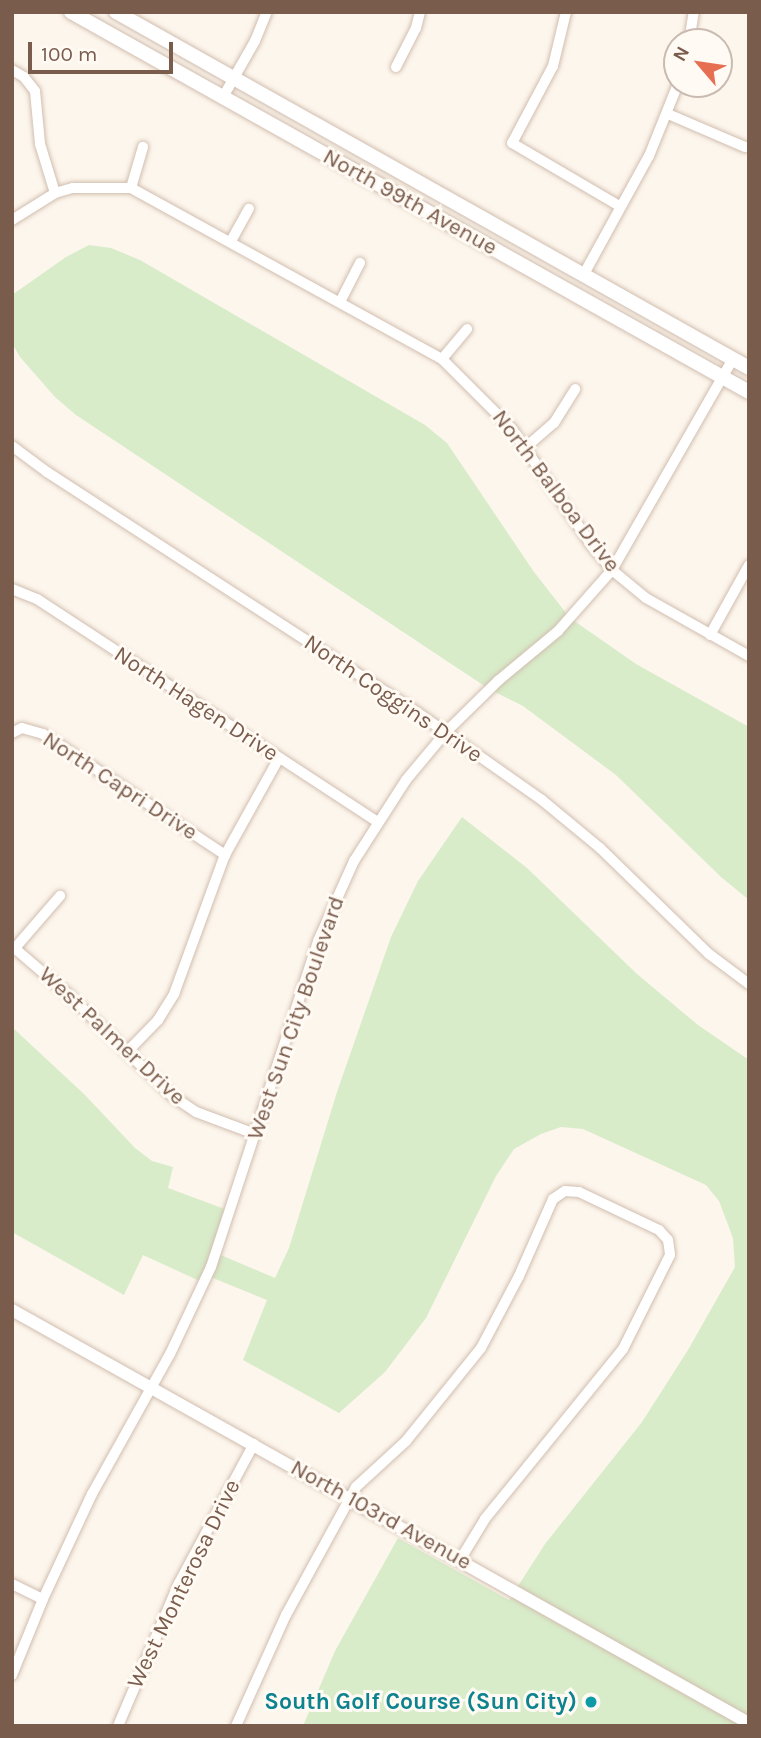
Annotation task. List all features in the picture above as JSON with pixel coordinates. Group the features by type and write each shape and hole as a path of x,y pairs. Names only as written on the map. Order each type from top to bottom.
{"main road":[{"name":"North 99th Avenue","path":"71,12 749,391"},
{"name":"North 99th Avenue","path":"116,12 749,368"},
{"path":"648,335 658,317"}],"street":[{"path":"223,97 267,12"},
{"path":"396,67 416,28 420,12"},
{"path":"566,12 553,66 512,143 621,207"},
{"path":"12,69 24,77 35,92 40,144 55,192"},
{"path":"584,274 621,207 668,114 673,98"},
{"path":"668,114 745,147"},
{"path":"131,188 143,147"},
{"name":"North Balboa Drive","path":"12,220 55,192 91,186 131,188 442,359 499,413 592,546 612,570 646,598 749,656"},
{"path":"231,242 250,209"},
{"path":"340,302 360,262"},
{"path":"442,359 467,329"},
{"name":"West Sun City Boulevard","path":"12,1675 43,1599 92,1494 152,1387 211,1267 318,941 354,861 406,780 446,732 499,680 558,631 612,570 733,359"},
{"path":"525,448 554,423 575,389"},
{"name":"North Coggins Drive","path":"12,446 47,472 446,732 566,818 709,954 749,984"},
{"path":"710,635 749,565"},
{"name":"North Hagen Drive","path":"12,589 37,599 378,822"},
{"name":"North Capri Drive","path":"12,733 22,728 43,734 225,855"},
{"path":"127,1052 158,1020 174,994 225,855 279,758"},
{"path":"14,947 60,895"},
{"name":"West Palmer Drive","path":"14,947 171,1095 196,1112 256,1134"},
{"path":"236,1726 281,1626 350,1498 368,1473 406,1441 481,1348 519,1276 553,1199 565,1191 573,1191 619,1210 664,1234 670,1247 664,1269 609,1368 485,1519 460,1560"},
{"name":"North 103rd Avenue","path":"12,1310 749,1723"},
{"name":"West Monterosa Drive","path":"118,1726 179,1583 254,1444"},
{"path":"12,1584 43,1599"}],"green space":[{"path":"89,245 111,248 140,260 425,425 447,443 534,572 570,618 636,664 749,727 749,900 721,877 616,775 523,706 489,689 76,415 55,397 20,357 12,343 12,295 66,257"},
{"name":"South Golf Course (Sun City)","path":"462,817 527,868 637,974 698,1025 749,1060 748,1726 303,1726 335,1651 398,1538 509,1600 545,1544 642,1422 688,1350 735,1267 733,1238 719,1201 706,1185 583,1129 561,1127 541,1134 514,1149 496,1176 426,1318 385,1372 339,1413 243,1360 267,1300 208,1276 204,1283 143,1255 124,1295 12,1232 12,1027 85,1095 135,1148 152,1161 173,1167 168,1188 230,1211 216,1253 275,1278 289,1248 337,1092 391,937 418,881"}],"place":[{"name":"South Golf Course (Sun City)","path":"591,1702"}]}
